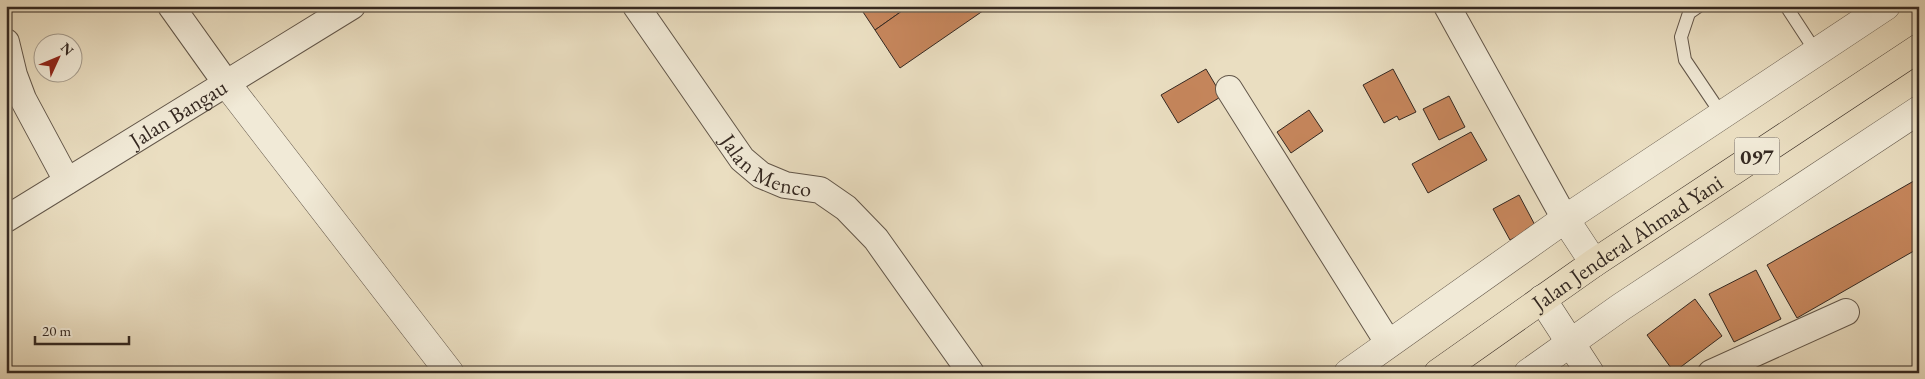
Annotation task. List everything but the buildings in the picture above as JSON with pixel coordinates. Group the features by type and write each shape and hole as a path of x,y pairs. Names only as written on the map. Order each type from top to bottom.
{"main road":[{"name":"Jalan Jenderal Ahmad Yani","path":"1438,373 1594,263 1919,48"}],"street":[{"path":"171,6 226,83 450,373"},
{"name":"Jalan Bangau","path":"6,219 352,6"},
{"name":"Jalan Menco","path":"636,6 742,159 761,175 785,185 820,190 846,208 876,238 971,373"},
{"path":"1448,6 1565,219 1594,263"},
{"path":"1348,373 1565,219 1886,6"},
{"path":"6,42 14,75 23,100 67,181"},
{"path":"1229,89 1389,344"},
{"path":"1528,373 1621,307 1919,110"},
{"path":"1542,299 1590,373"},
{"path":"1711,373 1846,312"}],"lane":[{"path":"1699,6 1689,13 1681,37 1685,60 1722,115"},
{"path":"1786,6 1816,52"}]}
